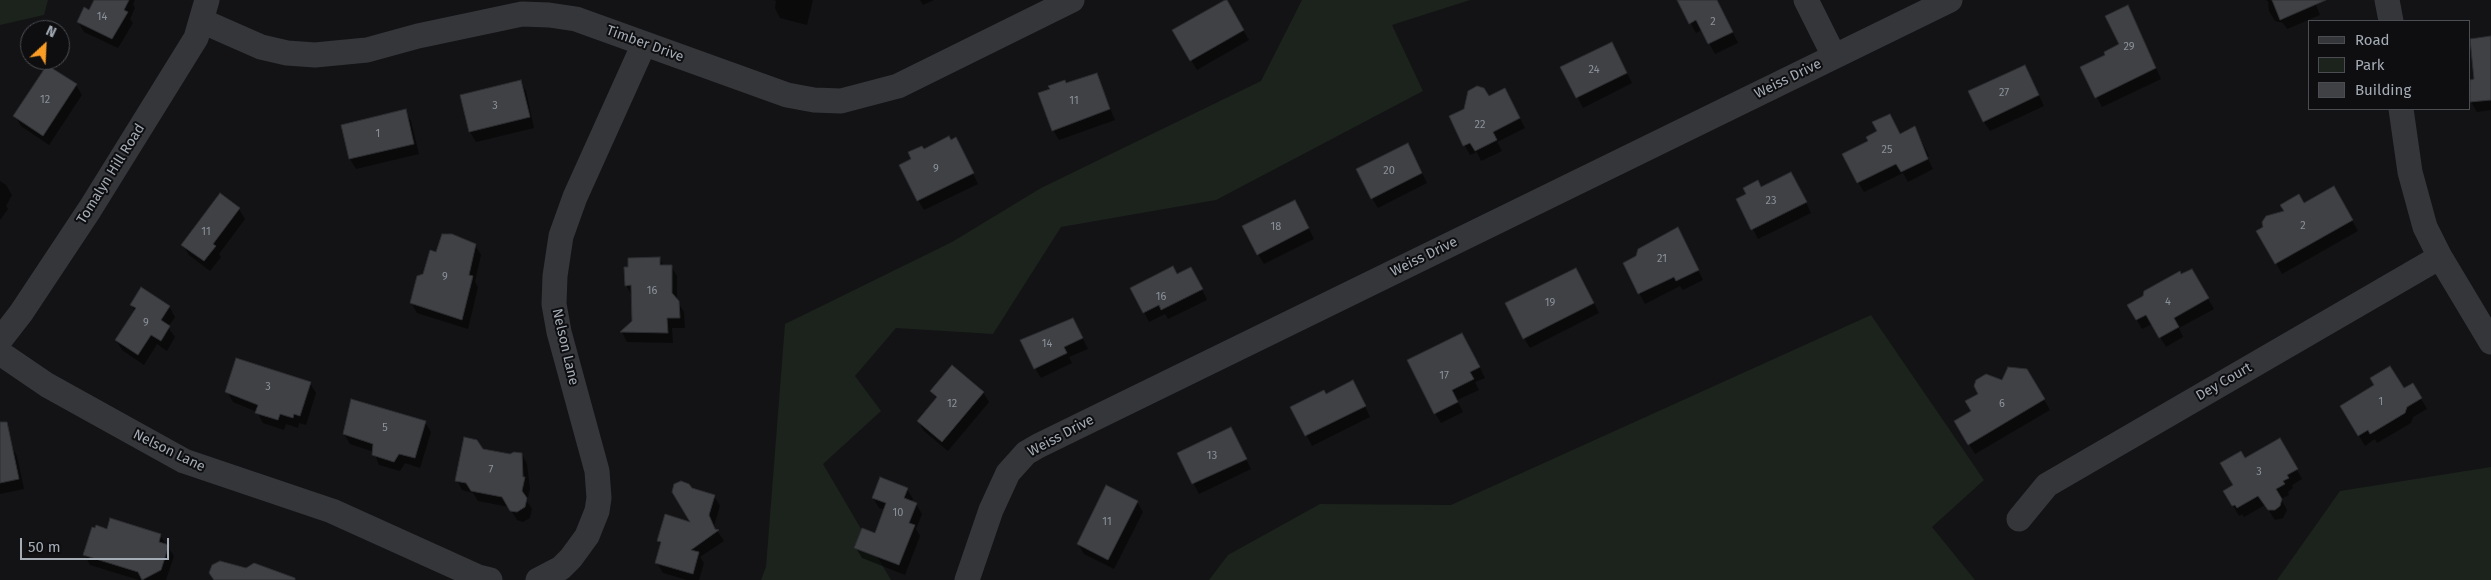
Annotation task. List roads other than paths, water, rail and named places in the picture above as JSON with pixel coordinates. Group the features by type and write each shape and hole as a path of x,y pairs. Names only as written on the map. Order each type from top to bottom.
{"street":[{"path":"1806,0 1834,56"},
{"name":"Weiss Drive","path":"967,580 992,510 1008,473 1026,453 1950,0"},
{"path":"2387,0 2391,20"},
{"name":"Timber Drive","path":"205,10 261,46 287,53 315,56 367,50 418,36 522,14 576,19 787,95 814,100 841,101 898,86 1068,1"},
{"name":"Tomalyn Hill Road","path":"0,340 21,313 90,209 196,38 205,10"},
{"name":"Nelson Lane","path":"538,580 561,568 571,558 587,536 597,511 599,498 597,471 559,332 554,304 555,276 561,236 574,198 644,44"},
{"path":"2401,110 2410,172 2425,227 2440,257 2491,342"},
{"name":"Dey Court","path":"2019,519 2047,485 2440,257"},
{"name":"Nelson Lane","path":"0,352 47,385 184,461 332,511 478,577 490,580"}]}
